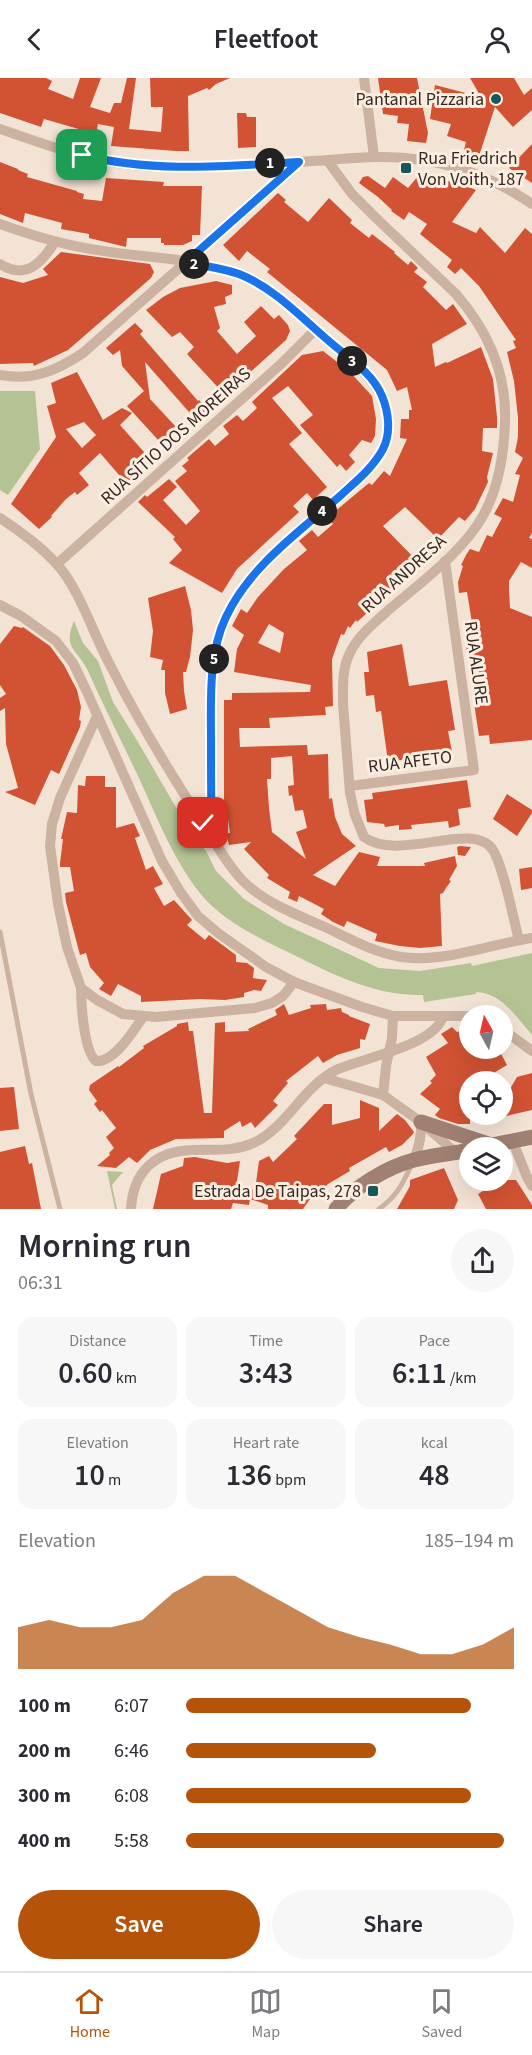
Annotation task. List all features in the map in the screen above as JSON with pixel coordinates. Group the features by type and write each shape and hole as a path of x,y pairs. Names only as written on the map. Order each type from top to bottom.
{"main road":[{"path":"421,1122 461,1137"},
{"path":"513,1142 532,1137"},
{"path":"336,1209 369,1182 393,1169 414,1160 459,1152"}],"street":[{"path":"364,78 374,157"},
{"path":"0,129 82,155 132,165 192,166 374,157 414,158 457,168 503,186 532,204"},
{"name":"RUA ANDRESA","path":"327,160 359,202 463,301 481,326 503,379 506,417 499,474 483,515 445,561 362,634 348,657 343,697 352,803 364,837 381,846 397,847 452,839 475,839 488,844 499,864 519,940"},
{"path":"0,375 33,377 52,371 94,344 299,162"},
{"path":"0,224 54,243 186,262 237,273 283,301 363,371 382,395 386,409 388,434 384,447 366,471 266,561 239,595 225,619 215,650 212,693 212,837"},
{"path":"0,264 14,272 31,268 45,256 54,243"},
{"name":"RUA SÍTIO DOS MOREIRAS","path":"57,564 281,364 315,330"},
{"path":"0,518 33,542 57,564 77,596 107,660 145,729 230,866 257,892 291,913 369,949 391,956 414,958 446,956 532,938"},
{"name":"RUA ALURE","path":"445,561 474,770"},
{"path":"0,605 21,616 56,641 73,663 162,861 198,916 266,967 294,982 393,1016 459,1016"},
{"path":"97,716 60,798 52,824 50,846 60,915 67,947 81,988 90,1053 96,1061 106,1060 117,1050 143,1017"},
{"name":"RUA AFETO","path":"350,786 474,770"},
{"path":"81,988 114,1010 143,1017 255,1008 272,1003 284,996 294,982"},
{"path":"383,1095 393,1016"},
{"path":"131,1209 136,1181 141,1173 158,1159 179,1151 225,1150 252,1144 279,1125 316,1083 354,1063 407,1046 432,1032 443,1016"},
{"path":"513,1037 532,1052"},
{"path":"324,1078 383,1095 459,1148"},
{"path":"414,1160 422,1134 421,1122"},
{"path":"513,1142 526,1177 532,1186"}],"lane":[{"path":"0,932 31,1094 60,1209"},
{"path":"379,1209 398,1192 414,1160"}],"green space":[{"path":"0,391 35,391 40,449 8,495 0,490"},
{"path":"74,621 83,643 98,661 113,702 192,835 206,851 216,871 244,899 284,924 379,968 420,971 471,963 472,966 532,953 532,1035 513,1013 513,1005 506,1005 485,993 476,992 476,994 424,1002 423,995 407,995 375,989 331,973 255,936 222,915 200,893 179,862 87,669 72,647 71,630"},
{"path":"107,1171 123,1172 112,1185 117,1209 115,1209"}],"building":[{"path":"0,78 46,78 52,81 48,89 73,99 80,78 101,78 90,107 110,113 114,103 121,103 127,78 136,78 129,129 161,132 163,107 151,107 150,78 230,78 209,90 207,88 188,96 189,151 176,151 111,146 114,127 98,124 96,134 44,119 41,127 0,113"},
{"path":"378,78 417,78 428,133 426,143 407,141 409,124 397,123 398,116 383,114"},
{"path":"470,78 514,78 524,95 532,88 532,110 513,127 495,107 479,156 464,150 466,142 447,136 451,124 430,119 435,85 481,97"},
{"path":"237,113 246,113 247,117 256,117 256,147 238,148"},
{"path":"532,144 532,183 509,168"},
{"path":"0,162 28,174 27,177 84,194 83,199 102,201 106,178 164,182 163,186 202,186 200,235 192,235 192,241 183,245 164,245 161,243 161,238 127,238 126,247 89,238 89,234 61,229 62,223 25,213 23,223 0,214"},
{"path":"419,175 462,184 476,190 452,222 476,233 480,227 505,253 525,228 532,234 532,533 529,538 532,539 532,568 521,562 509,581 509,590 510,608 532,617 532,740 490,744 489,735 479,736 474,703 484,702 476,657 468,659 465,638 474,635 467,592 459,593 458,582 463,566 461,565 470,549 479,552 487,535 492,537 502,518 494,514 503,498 513,502 520,475 515,474 523,458 515,452 518,418 514,381 507,352 516,348 513,341 516,340 479,286 461,268 455,274 447,267 452,260 420,234 427,224 409,212 404,220 359,183 363,177 368,176 385,188 393,177 408,188"},
{"path":"278,193 286,200 284,202 308,222 329,198 352,220 350,223 369,238 372,234 408,265 411,261 418,268 414,272 427,282 423,287 446,310 453,304 467,324 432,344 435,367 481,347 493,379 497,428 483,428 482,451 493,453 487,477 488,482 475,509 465,521 459,517 438,539 405,507 383,526 421,565 357,622 356,620 350,628 348,626 344,635 341,634 332,659 333,706 325,707 326,715 269,718 270,728 239,728 240,747 307,745 308,755 328,754 329,799 332,798 335,817 342,834 356,846 313,875 335,886 359,852 380,857 377,866 425,866 424,863 455,856 457,866 449,880 451,881 440,894 442,946 420,948 375,941 377,934 347,921 344,927 333,922 321,914 324,909 299,896 297,902 288,898 290,892 267,878 269,875 244,849 251,842 229,845 226,833 230,833 226,806 224,806 224,700 232,700 232,693 310,692 311,685 234,672 237,649 244,635 232,626 241,609 247,613 258,597 284,569 307,550 299,541 312,530 318,537 333,524 327,518 369,483 372,485 384,471 390,476 407,439 400,438 401,419 409,419 409,410 412,410 407,387 397,391 387,370 267,272 270,269 247,251 239,261 223,245","holes":["269,624 284,633 280,653 258,643","292,756 294,785 288,786 289,796 292,795 295,811 303,810 307,828 296,832 306,859 272,832 267,779 271,779 271,758"]},
{"path":"61,252 150,264 154,272 151,278 68,350 34,366 33,363 0,364 0,277 23,283 48,275 43,269"},
{"path":"216,281 232,285 232,294 225,297 226,304 214,307 220,328 217,331 237,354 256,336 244,322 261,306 274,319 279,315 290,331 286,340 225,395 187,354 194,347 180,332 172,337 146,310 180,288"},
{"path":"135,323 143,331 140,334 198,401 209,410 196,420 145,362 150,399 177,428 160,442 127,406 144,391 122,366 120,350 113,355 106,348"},
{"path":"323,351 350,372 372,396 376,419 375,436 371,443 362,440 349,455 355,462 346,471 340,464 337,467 300,425 313,415 288,386 272,398 302,433 289,444 327,487 313,500 307,493 293,506 299,512 237,569 222,593 169,563 182,550 173,539 175,537 138,502 169,479 177,487 163,500 186,525 200,511 175,481 187,471 182,466 189,460 187,458 209,439 215,446 229,434 223,426 237,415 243,421 257,408 252,402 302,355"},
{"path":"77,372 103,420 122,408 132,413 120,425 152,461 126,483 100,453 79,473 89,485 77,495 75,492 66,499 39,529 11,504 56,437 47,406 56,403 51,383","holes":["84,422 96,435 82,448 66,429"]},
{"path":"185,586 193,630 190,657 186,672 183,672 187,709 170,714 165,693 165,670 161,670 163,660 150,657 153,631 148,598"},
{"path":"14,626 23,627 50,646 64,665 77,690 81,707 80,727 59,774 51,770 35,805 5,792 18,788 6,744 5,708 0,711 0,698 6,694 0,685 0,644"},
{"path":"402,644 409,686 447,680 455,730 448,731 452,752 388,762 381,711 376,712 374,695 366,696 364,672 369,672 367,652"},
{"path":"86,776 105,776 105,787 116,787 116,828 134,823 140,836 135,838 146,870 153,866 163,884 154,888 164,906 174,900 192,920 187,925 205,940 209,935 236,955 236,962 247,963 254,968 253,978 267,980 261,991 254,990 244,993 244,997 225,1000 141,1002 141,996 118,984 111,996 99,989 104,983 90,967 86,953 80,955 66,902 65,893 74,891 70,867 60,867 63,839 61,839 67,812 77,813 78,785 85,786"},
{"path":"467,780 471,807 458,809 460,825 449,828 448,821 411,825 412,829 399,830 399,825 385,827 384,824 367,822 364,800 373,799 372,793"},
{"path":"507,794 532,810 517,836 493,819"},
{"path":"457,847 471,847 465,856 458,855"},
{"path":"532,867 532,888 521,890 519,869"},
{"path":"284,1004 289,1015 311,1008 310,1005 326,1004 327,1010 341,1008 342,1012 349,1016 370,1024 365,1040 360,1039 360,1048 337,1055 323,1063 318,1056 286,1081 288,1083 273,1101 278,1105 255,1128 251,1122 242,1127 240,1121 224,1131 224,1138 176,1139 150,1150 137,1163 129,1157 116,1168 97,1166 110,1155 109,1153 114,1148 106,1137 116,1128 102,1110 100,1112 94,1104 97,1101 89,1090 90,1085 119,1067 144,1048 143,1046 177,1024 188,1022 189,1031 193,1031 204,1113 212,1113 215,1023 225,1022 225,1032 249,1031 248,1029 277,1015 275,1010"},
{"path":"452,1027 459,1031 459,1059 504,1059 507,1065 497,1071 459,1071 459,1124 435,1115 440,1109 420,1094 432,1083 430,1081 436,1075 426,1057 448,1043 441,1034"},
{"path":"532,1073 532,1110 513,1114 513,1084 517,1077"},
{"path":"14,1087 19,1129 0,1131 0,1088"},
{"path":"360,1100 379,1108 379,1131 397,1114 405,1120 414,1132 413,1134 402,1145 389,1152 386,1147 349,1168 350,1171 328,1184 320,1192 317,1189 303,1209 268,1209 268,1205 250,1199 249,1205 233,1203 231,1209 153,1209 161,1174 183,1166 184,1158 195,1157 227,1163 240,1161 236,1188 255,1190 259,1161 269,1156 273,1162 297,1139 294,1136 324,1104 332,1104 332,1125 360,1118"},
{"path":"25,1146 29,1164 32,1163 41,1209 0,1209 0,1152"},
{"path":"444,1168 458,1200 454,1209 397,1209 410,1186 410,1180"},
{"path":"513,1180 516,1180 532,1205 532,1209 486,1209 478,1194 483,1191 513,1191"}],"place":[{"name":"Pantanal Pizzaria","path":"496,99"},
{"name":"Rua Friedrich Von Voith, 187","path":"406,168"},
{"name":"Estrada De Taipas, 278","path":"373,1191"}],"route":[{"path":"82,155 113,163 152,166 299,162 186,262 237,273 268,289 375,384 382,395 388,420 388,434 377,458 357,480 266,561 253,575 225,619 215,650 211,703 212,837 203,823"}]}
